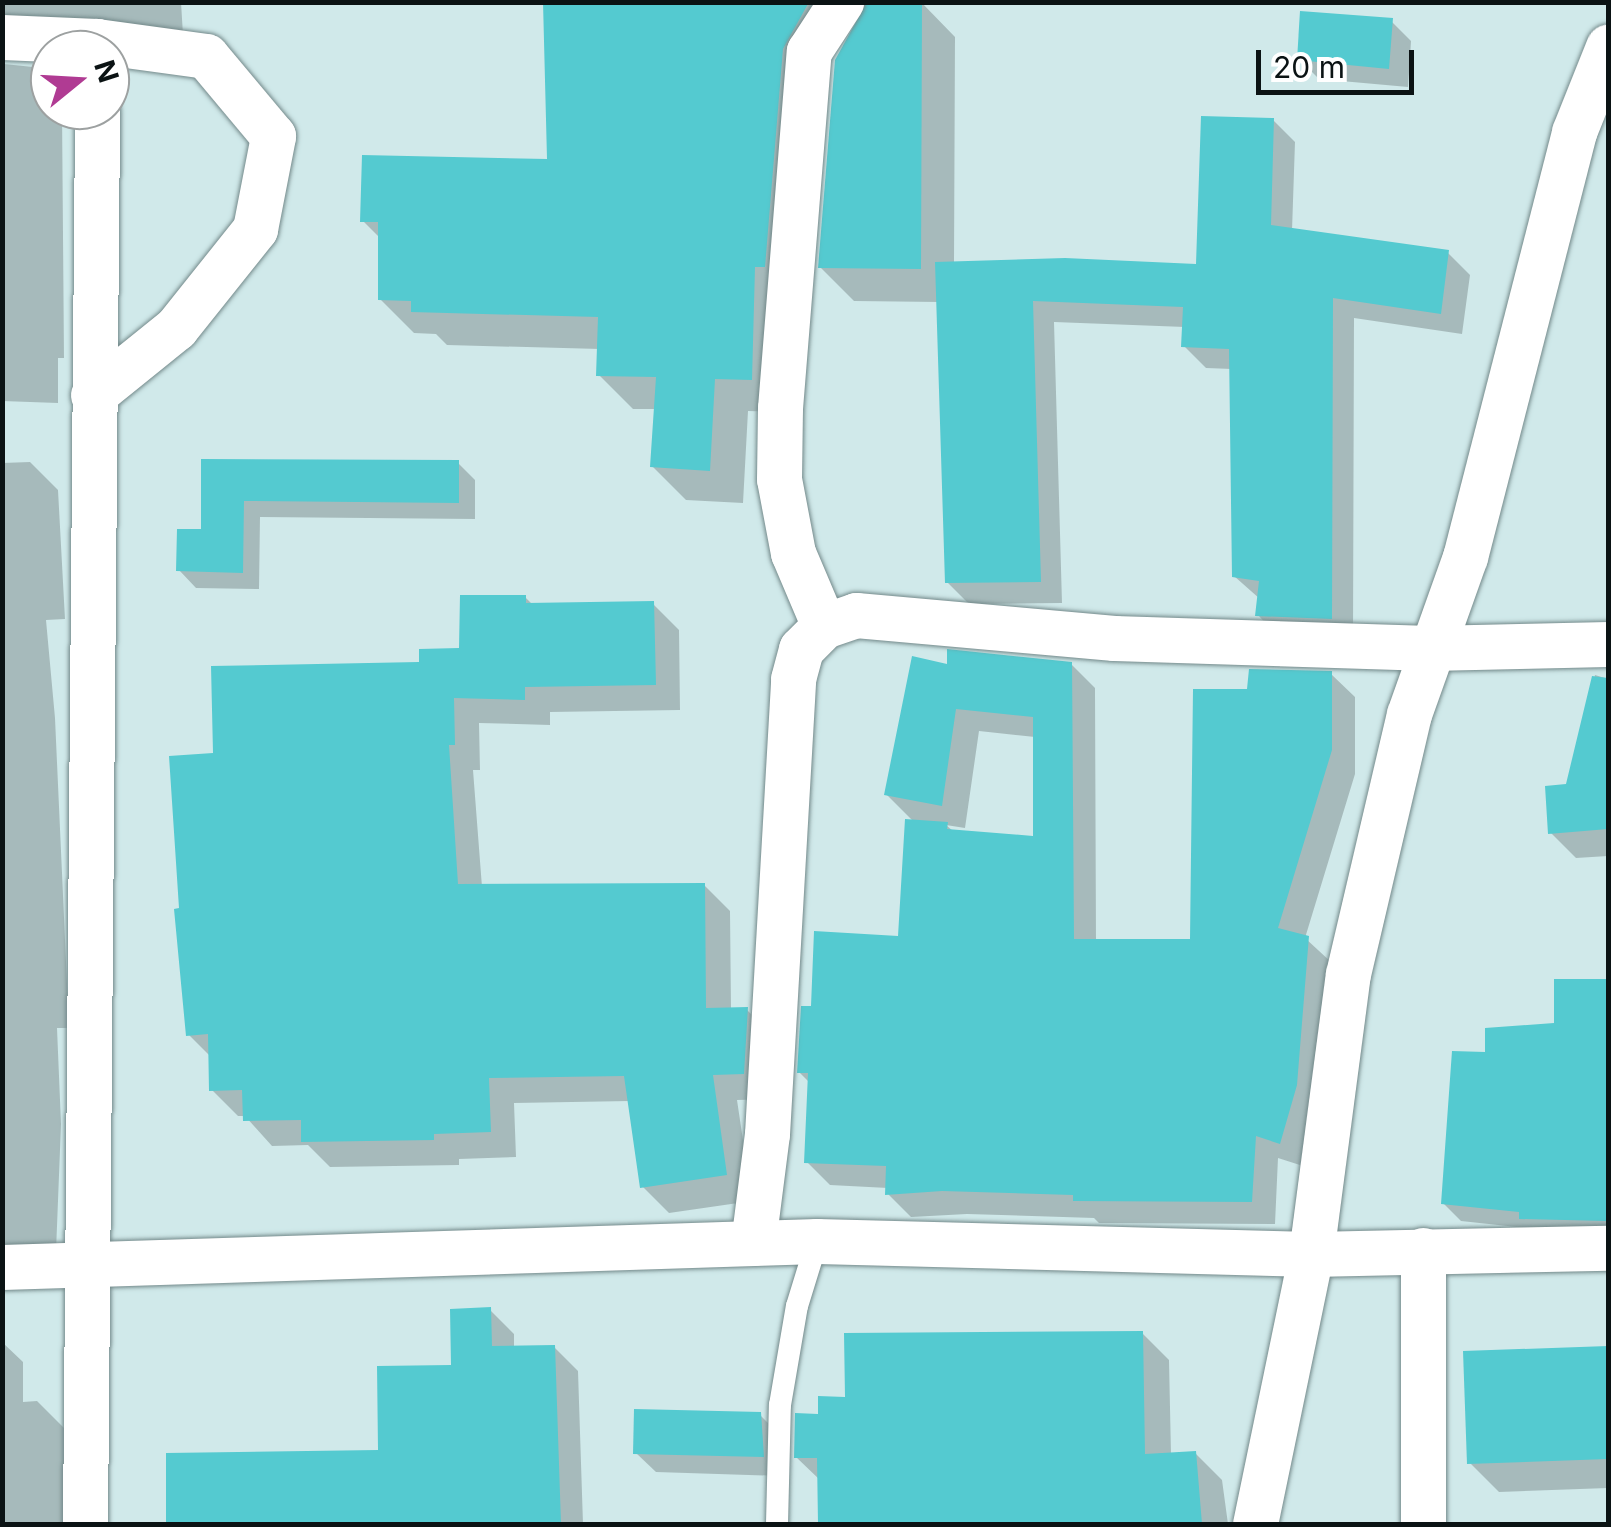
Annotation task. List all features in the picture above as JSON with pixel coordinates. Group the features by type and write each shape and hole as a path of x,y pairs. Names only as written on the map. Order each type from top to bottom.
{"street":[{"path":"824,626 793,554 779,479 780,408 809,51 842,2"},
{"path":"2,36 30,39"},
{"path":"1255,1524 1311,1254 1348,974 1409,714 1465,556 1574,132 1608,47"},
{"path":"93,394 176,328 254,229 273,136 206,56 130,49"},
{"path":"85,1524 96,130"},
{"path":"753,1244 766,1134 793,679 801,648 824,626 856,615 1114,638 1430,648 1608,644"},
{"path":"2,1268 817,1241 1311,1254 1608,1248"},
{"path":"1422,1250 1423,1524"}],"lane":[{"path":"777,1524 780,1405 797,1306 817,1241"}],"building":[{"path":"543,2 809,2 783,49 765,267 755,267 752,380 715,379 710,471 650,467 656,377 596,376 598,317 411,312 411,301 378,300 378,222 360,222 362,155 547,159"},
{"path":"867,2 922,2 921,269 818,268 835,60"},
{"path":"1300,11 1393,18 1389,69 1297,60"},
{"path":"1201,116 1274,118 1271,225 1449,250 1441,314 1333,298 1332,619 1255,616 1259,581 1232,577 1229,349 1181,347 1183,307 1033,301 1041,582 945,583 935,262 1065,258 1196,264"},
{"path":"201,459 459,460 459,503 244,501 243,573 176,571 177,529 201,529"},
{"path":"460,595 526,595 526,603 654,601 656,685 525,687 525,700 454,698 455,745 449,745 458,884 705,883 706,1008 748,1007 744,1074 713,1075 727,1175 640,1188 624,1076 489,1078 491,1132 434,1134 434,1140 301,1142 301,1120 243,1121 242,1090 209,1091 208,1034 186,1036 174,909 179,908 169,756 213,753 211,666 419,662 419,649 459,648"},
{"path":"947,649 1072,662 1074,939 1190,939 1193,689 1247,689 1249,669 1332,671 1332,750 1278,928 1309,936 1297,1085 1280,1144 1256,1136 1252,1202 1073,1201 1073,1195 942,1191 885,1195 886,1166 804,1163 808,1073 797,1073 801,1006 811,1006 814,931 898,936 905,819 948,822 947,829 1033,836 1033,717 956,709 942,806 884,795 912,656 947,664"},
{"path":"1592,676 1608,678 1608,829 1548,834 1545,786 1566,784"},
{"path":"1554,979 1608,979 1606,1221 1519,1219 1519,1212 1441,1204 1452,1051 1485,1052 1485,1028 1554,1023"},
{"path":"491,1307 492,1346 555,1345 561,1524 166,1524 166,1453 378,1450 377,1366 451,1365 450,1309"},
{"path":"1143,1331 1145,1454 1196,1451 1202,1524 818,1524 817,1458 794,1458 795,1413 818,1414 818,1396 845,1397 844,1333"},
{"path":"1608,1346 1608,1459 1467,1464 1463,1351"},
{"path":"634,1409 761,1412 764,1457 633,1454"}]}
